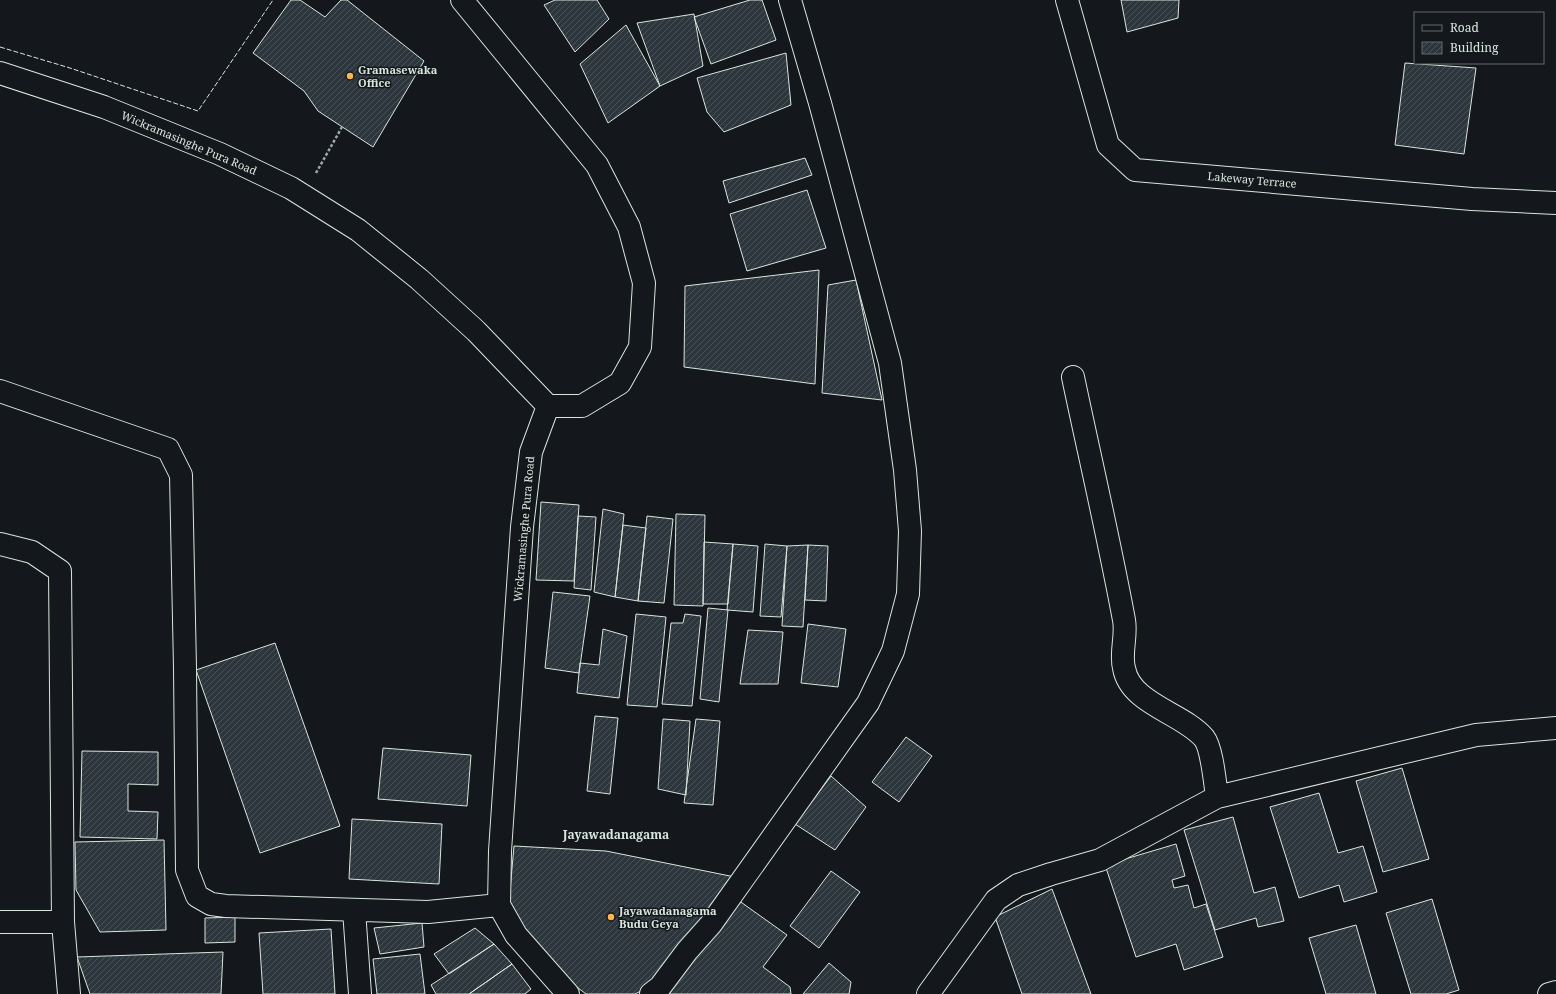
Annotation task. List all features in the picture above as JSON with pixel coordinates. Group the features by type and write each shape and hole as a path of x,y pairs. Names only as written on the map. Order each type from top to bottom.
{"street":[{"path":"462,0 597,165 630,227 644,283 640,347 620,383 582,406 548,406"},
{"path":"651,994 660,987 687,951 711,924 868,703 893,651 908,594 910,532 905,470 890,363 820,102 790,0"},
{"name":"Lakeway Terrace","path":"1067,0 1108,145 1135,170 1472,199 1556,203"},
{"name":"Wickramasinghe Pura Road","path":"0,72 111,110 220,154 290,188 358,230 419,279 476,331 548,406 532,452 522,528 500,851 499,905"},
{"path":"1073,377 1125,622 1124,668 1130,684 1154,705 1183,720 1204,738 1212,763 1217,796"},
{"path":"0,391 168,449 181,475 187,870 197,896 211,904 226,906 354,910 428,912 499,905 516,935 568,994"},
{"path":"0,544 32,552 60,571 63,922 69,994"},
{"path":"928,994 996,900 1018,885 1100,860 1217,796 1476,735 1556,728"},
{"path":"354,910 360,994"},
{"path":"0,922 63,922"},
{"path":"1549,994 1556,992"}],"path":[{"path":"324,159 342,127"}],"building":[{"name":"Gramasewaka Office","path":"291,0 300,0 325,17 341,0 347,0 424,61 373,147 318,111 304,91 253,53"},
{"path":"555,0 597,0 609,19 575,52 544,5"},
{"path":"750,0 762,0 776,40 711,64 694,17"},
{"path":"1121,0 1179,0 1178,18 1127,32"},
{"path":"694,14 703,66 660,86 637,23"},
{"path":"626,25 660,86 608,123 580,64"},
{"path":"786,53 791,105 724,132 707,112 697,78"},
{"path":"1405,63 1476,68 1464,154 1395,145"},
{"path":"805,158 812,175 729,203 723,181"},
{"path":"807,190 826,248 747,271 730,214"},
{"path":"819,270 815,384 684,367 685,286"},
{"path":"856,280 882,400 822,393 828,285"},
{"path":"541,502 579,505 574,581 536,580"},
{"path":"603,509 624,514 615,597 594,592"},
{"path":"676,514 705,515 703,606 674,605"},
{"path":"578,516 596,517 591,590 574,588"},
{"path":"647,516 673,519 664,603 638,601"},
{"path":"623,525 646,528 638,601 615,597"},
{"path":"704,542 733,544 728,604 703,604"},
{"path":"733,544 758,546 753,612 727,610"},
{"path":"765,544 787,546 781,617 760,616"},
{"path":"808,545 828,546 826,601 805,600"},
{"path":"808,545 803,627 782,626 787,546"},
{"path":"553,592 590,596 579,673 545,668"},
{"path":"708,608 728,610 719,702 700,699"},
{"path":"636,614 666,617 657,707 627,705"},
{"path":"685,614 701,616 692,706 662,704 671,623 683,623"},
{"path":"808,624 846,629 838,687 801,683"},
{"path":"603,629 627,636 619,698 577,693 580,663 599,665"},
{"path":"748,630 783,632 778,684 740,684"},
{"path":"275,643 340,826 260,853 196,670"},
{"path":"595,716 618,718 610,794 587,791"},
{"path":"663,719 690,721 686,795 658,789"},
{"path":"696,719 720,721 713,805 684,803"},
{"path":"906,737 932,756 899,802 872,782"},
{"path":"383,748 471,755 467,806 378,799"},
{"path":"82,751 158,752 158,785 128,784 128,811 158,812 157,839 80,837"},
{"path":"1402,768 1429,859 1383,872 1356,781"},
{"path":"831,776 866,807 835,850 795,824"},
{"path":"1319,793 1338,853 1363,846 1377,892 1344,902 1339,885 1299,898 1270,807"},
{"path":"1233,817 1254,893 1275,887 1284,921 1258,927 1256,918 1215,930 1184,830"},
{"path":"352,819 442,824 439,884 349,879"},
{"path":"164,840 166,930 100,932 76,890 75,842"},
{"path":"1176,844 1185,876 1172,880 1174,888 1188,885 1194,908 1206,904 1223,957 1184,970 1176,944 1136,957 1105,865"},
{"name":"Jayawadanagama Budu Geya","path":"514,846 606,851 735,877 661,975 635,994 586,994 573,984 523,927 509,902"},
{"path":"831,871 860,892 819,948 790,926"},
{"path":"1052,889 1091,994 1022,994 995,917"},
{"path":"1432,899 1459,990 1446,994 1411,994 1386,913"},
{"path":"738,900 787,935 763,967 790,987 791,994 669,994"},
{"path":"235,917 235,942 205,943 205,918"},
{"path":"422,923 424,947 380,954 374,928"},
{"path":"1356,925 1376,994 1326,994 1309,938"},
{"path":"475,928 494,944 449,974 434,954"},
{"path":"331,929 335,994 263,994 259,933"},
{"path":"494,944 512,964 469,994 436,994 431,985"},
{"path":"223,952 221,994 90,994 77,957"},
{"path":"420,954 425,994 377,994 373,959"},
{"path":"829,963 851,982 849,994 803,994"},
{"path":"512,964 531,989 525,994 469,994"}],"fence":[{"path":"0,47 70,68 198,111 273,0"}],"place":[{"name":"Gramasewaka Office","path":"350,76"},
{"name":"Jayawadanagama Budu Geya","path":"611,917"}],"district":[{"name":"Jayawadanagama","path":"616,835"}]}
